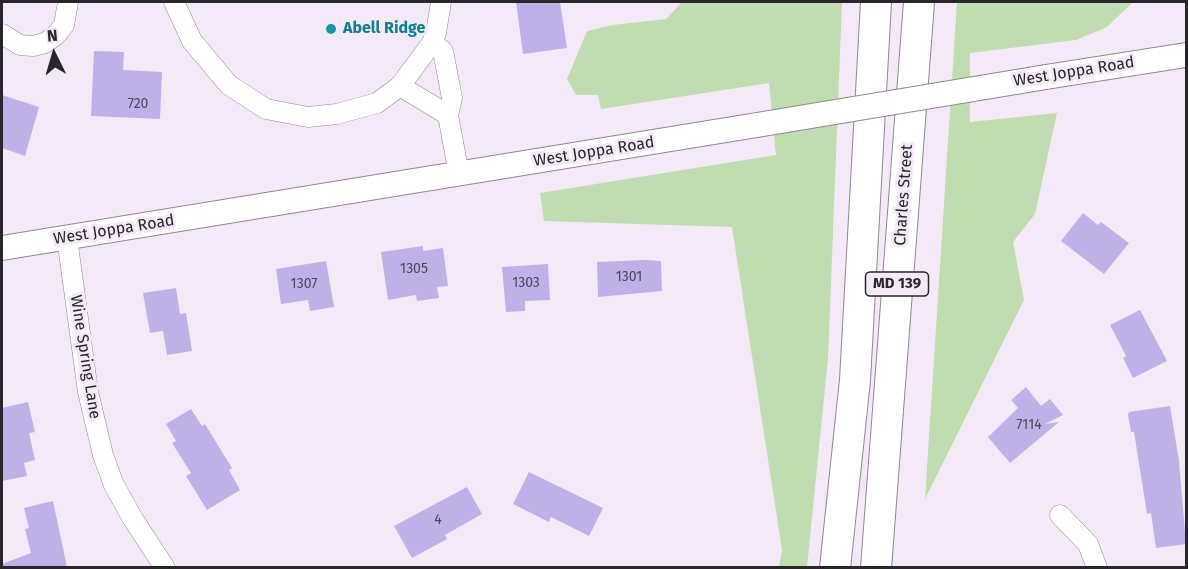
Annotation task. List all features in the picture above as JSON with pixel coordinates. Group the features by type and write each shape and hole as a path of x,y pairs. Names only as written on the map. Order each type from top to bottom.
{"main road":[{"name":"MD 139","path":"835,567 855,380 876,2"},
{"name":"Charles Street","path":"876,567 919,2"}],"street":[{"path":"2,34 20,45 33,46 45,43 64,25 68,2"},
{"path":"174,2 192,41 229,85 266,109 308,117 338,114 377,104 400,87 432,43 441,2"},
{"path":"432,43 443,51 452,98 448,115 459,174"},
{"name":"West Joppa Road","path":"2,248 1186,55"},
{"path":"400,87 448,115"},
{"name":"Wine Spring Lane","path":"67,238 88,392 103,455 114,485 133,519 165,567"},
{"path":"1060,515 1088,544 1097,567"}],"green space":[{"path":"682,2 842,2 828,358 807,567 779,567 782,550 732,227 544,221 540,193 776,155 769,83 601,109 598,95 576,95 567,79 587,31 613,25 666,19"},
{"path":"957,2 1133,2 1107,27 1076,40 970,53 970,122 1057,113 1035,214 1013,242 1024,300 925,499"}],"building":[{"path":"516,2 560,2 567,48 523,54"},
{"path":"94,51 124,52 123,70 162,72 160,119 91,116"},
{"path":"2,95 39,107 25,156 2,148"},
{"path":"1083,213 1098,225 1101,222 1129,243 1104,274 1061,241"},
{"path":"423,246 423,251 443,248 448,286 437,287 439,298 417,301 416,295 388,300 381,252"},
{"path":"326,261 334,307 310,311 308,300 281,304 276,269"},
{"path":"661,261 662,291 598,297 597,262"},
{"path":"548,264 550,300 525,301 525,311 506,312 502,267"},
{"path":"176,288 180,314 186,313 192,351 167,355 163,331 150,333 143,293"},
{"path":"1140,310 1167,361 1133,378 1123,358 1126,356 1110,325"},
{"path":"1026,387 1041,406 1050,399 1063,415 1045,424 1059,422 1010,463 988,437 1018,408 1011,400"},
{"path":"28,402 35,432 29,433 35,460 24,463 27,476 2,481 2,408"},
{"path":"1170,406 1179,461 1186,544 1156,548 1151,513 1147,514 1134,432 1131,432 1128,415 1129,412"},
{"path":"191,409 202,426 205,424 232,468 229,470 240,490 207,510 186,476 191,473 172,443 176,441 166,424"},
{"path":"529,472 603,508 589,536 551,517 549,522 513,504"},
{"path":"467,487 482,514 445,535 447,539 412,558 394,526"},
{"path":"53,501 67,567 2,567 2,564 31,553 25,529 29,528 24,508"}],"place":[{"name":"Abell Ridge","path":"331,29"}]}
